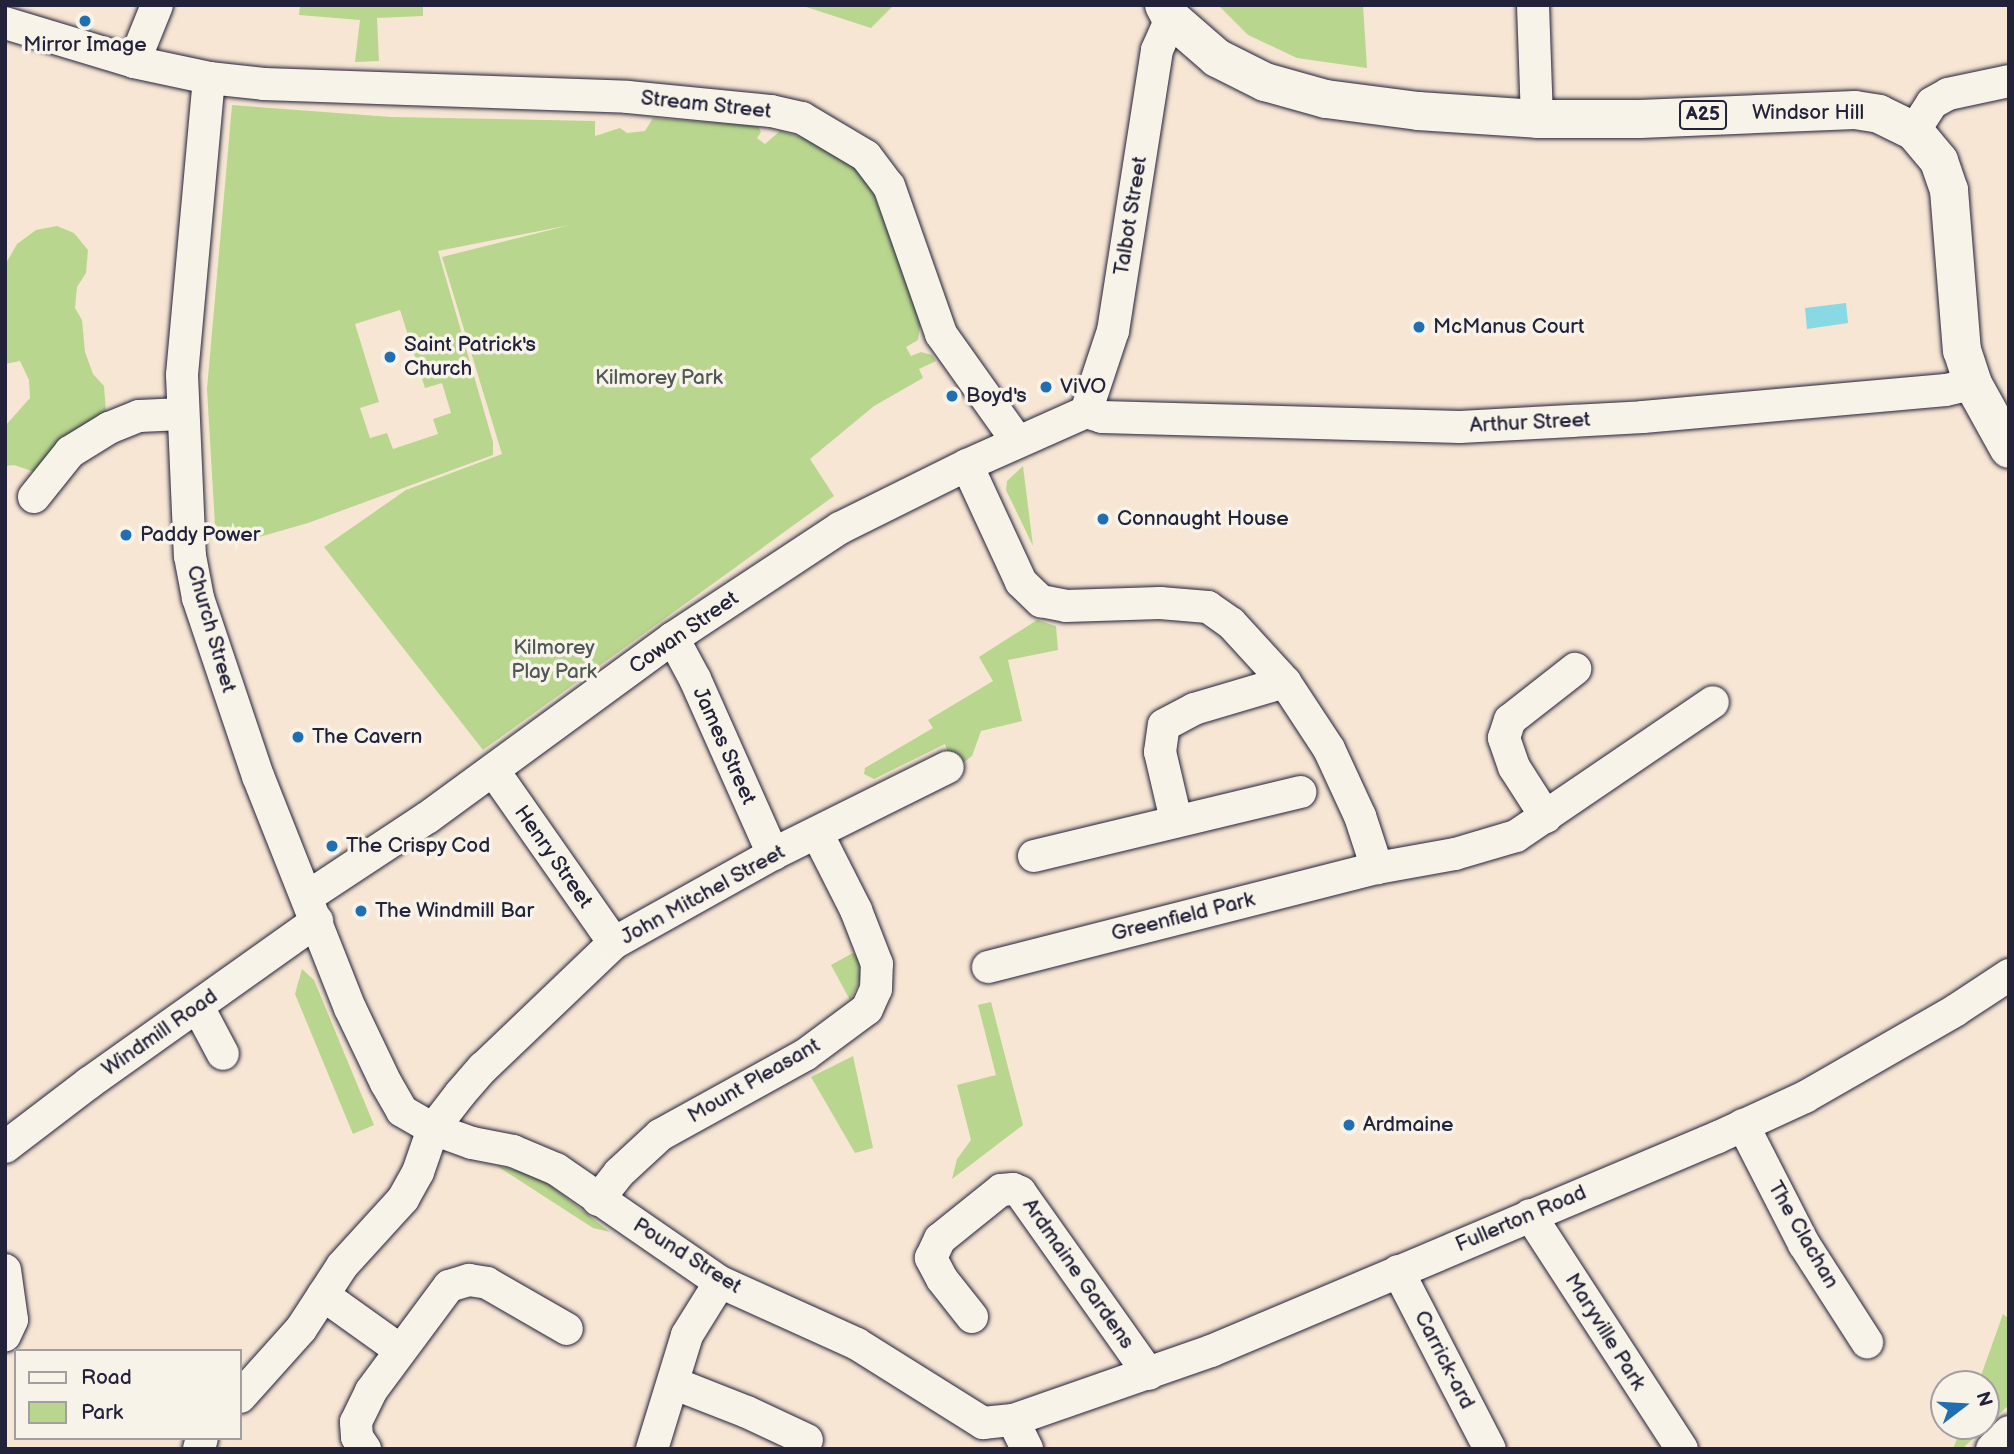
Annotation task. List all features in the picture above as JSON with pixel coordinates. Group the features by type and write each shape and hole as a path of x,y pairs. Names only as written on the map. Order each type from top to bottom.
{"main road":[{"name":"Windsor Hill","path":"1167,12 1217,58 1265,82 1326,99 1418,111 1537,119 1640,119 1855,110 1880,114 1914,131 1939,161 1950,190 1962,350 1973,384 2009,449"}],"street":[{"path":"5,15 8,5"},
{"path":"134,62 157,5"},
{"path":"1533,5 1537,119"},
{"name":"Talbot Street","path":"1086,412 1113,331 1157,50 1167,12"},
{"name":"Stream Street","path":"5,23 134,62 209,78 264,84 654,98 771,111 810,122 866,156 889,186 942,334 1017,441"},
{"name":"Church Street","path":"209,78 182,375 190,556 198,598 258,776 350,1008 402,1111 433,1129"},
{"path":"1914,131 1932,103 1948,94 2009,81"},
{"name":"Arthur Street","path":"1086,412 1102,417 1460,427 1643,417 1946,390 1973,384"},
{"name":"Cowan Street","path":"312,909 427,818 673,638 840,528 967,464 1086,412"},
{"path":"34,497 70,452 109,428 139,416 182,414"},
{"path":"967,464 1021,582 1041,601 1066,606 1160,603 1208,607 1231,623 1285,682 1329,749 1360,816 1377,868"},
{"name":"James Street","path":"673,638 695,679 773,854"},
{"path":"1546,817 1514,767 1504,738 1510,720 1575,669"},
{"path":"1176,820 1160,752 1164,725 1194,709 1285,682"},
{"name":"Greenfield Park","path":"988,967 1377,868 1455,853 1516,836 1713,702"},
{"name":"John Mitchel Street","path":"242,1395 301,1329 342,1266 403,1199 418,1172 433,1129 482,1068 614,943 773,854 818,835 948,767"},
{"name":"Henry Street","path":"493,770 614,943"},
{"path":"1034,856 1300,792"},
{"name":"Mount Pleasant","path":"598,1200 619,1173 660,1135 805,1055 867,1009 876,989 877,964 870,940 818,835"},
{"name":"Windmill Road","path":"5,1147 89,1083 198,1007 312,909"},
{"name":"Fullerton Road","path":"1013,1420 1149,1374 1325,1304 1743,1125 1805,1097 1956,1010 2009,975"},
{"path":"198,1007 223,1054"},
{"name":"The Clachan","path":"1743,1125 1804,1244 1867,1342"},
{"name":"Pound Street","path":"433,1129 524,1155 556,1169 720,1282 857,1344 984,1423 1013,1420"},
{"name":"Ardmaine Gardens","path":"972,1317 942,1279 931,1258 940,1239 1001,1190 1013,1189 1020,1192 1149,1374"},
{"name":"Maryville Park","path":"1530,1215 1682,1449"},
{"path":"5,1270 12,1320 5,1335"},
{"name":"Carrick-ard","path":"1398,1271 1490,1449"},
{"path":"365,1449 357,1437 356,1422 371,1391 449,1286 469,1280 487,1283 567,1329"},
{"path":"652,1449 687,1335 720,1282"},
{"path":"323,1295 400,1350"},
{"path":"673,1383 747,1412 807,1440"},
{"path":"1013,1420 1027,1449"},
{"path":"1992,1449 2009,1432"}],"green space":[{"path":"300,5 423,5 423,16 377,18 379,61 355,62 360,20 299,15"},
{"path":"800,5 894,5 871,28"},
{"path":"1218,5 1363,5 1367,68 1297,58 1248,35"},
{"name":"Kilmorey Park","path":"232,105 391,117 595,121 595,136 620,128 627,133 645,131 653,118 758,126 761,132 757,138 765,144 780,131 812,140 858,168 871,187 921,319 918,340 906,347 911,356 921,352 932,355 936,361 919,369 923,378 874,406 810,459 834,496 483,750 324,547 406,490 502,454 442,257 570,225 438,251 493,442 493,455 308,523 252,539 216,543 207,389","holes":["400,310 425,388 442,383 451,413 433,419 438,434 393,449 387,433 370,438 360,408 379,402 355,324"]},
{"path":"57,226 74,233 88,250 86,273 77,287 75,308 82,320 85,352 93,374 104,386 106,412 91,429 35,472 14,465 5,466 5,426 30,398 29,380 20,361 5,364 5,265 17,244 36,230"},
{"path":"1023,466 1033,546 1006,490 1007,481"},
{"path":"1037,620 1056,626 1058,650 1008,660 1022,721 981,731 972,756 954,770 945,744 874,779 864,774 865,768 933,728 928,720 993,681 979,657"},
{"path":"853,953 858,958 861,978 850,1000 831,965"},
{"path":"302,969 314,980 374,1125 353,1134 295,994"},
{"path":"991,1002 1023,1125 952,1179 957,1159 971,1140 957,1085 996,1075 978,1005"},
{"path":"853,1056 873,1148 855,1153 811,1077"},
{"path":"497,1166 545,1181 610,1232 593,1228"},
{"path":"2003,1314 2009,1319 2009,1405 2000,1413 2000,1370 1983,1370"},
{"path":"1957,1440 1972,1440 1962,1449 1953,1449"}],"water":[{"path":"1846,303 1848,323 1807,329 1805,308"}],"place":[{"name":"Mirror Image","path":"85,21"},
{"name":"McManus Court","path":"1419,327"},
{"name":"Saint Patrick's Church","path":"390,357"},
{"name":"ViVO","path":"1046,387"},
{"name":"Boyd's","path":"952,396"},
{"name":"Connaught House","path":"1103,519"},
{"name":"Paddy Power","path":"126,535"},
{"name":"The Cavern","path":"298,737"},
{"name":"The Crispy Cod","path":"332,846"},
{"name":"The Windmill Bar","path":"361,911"},
{"name":"Ardmaine","path":"1349,1125"}],"park label":[{"name":"Kilmorey Play Park","path":"554,660"}]}
